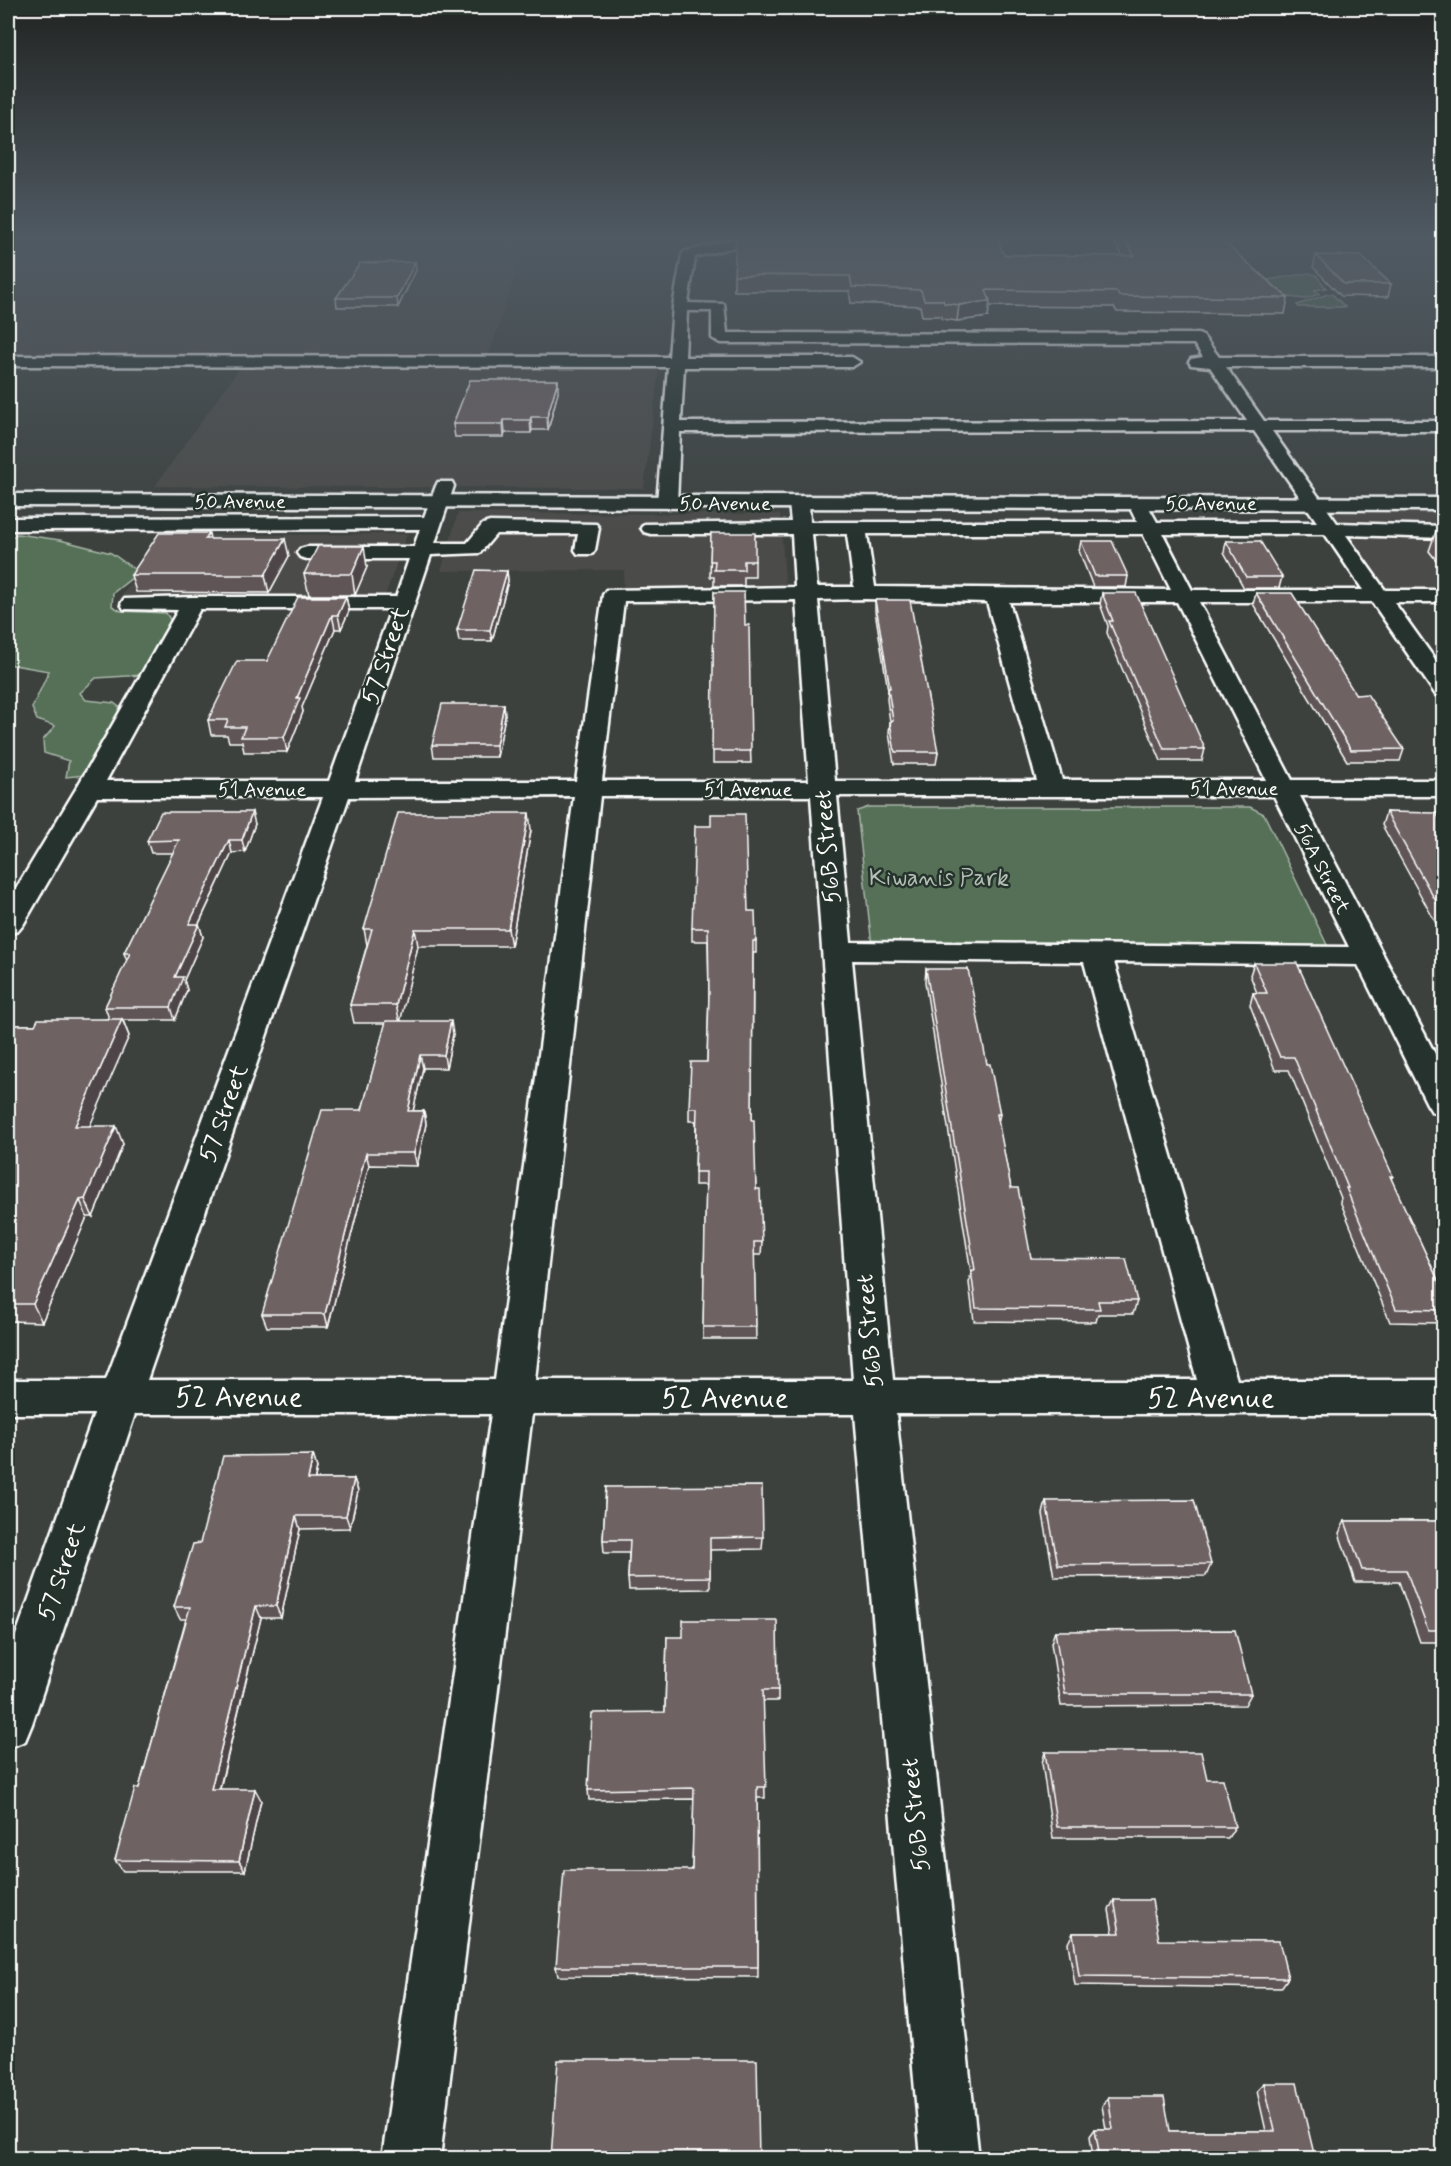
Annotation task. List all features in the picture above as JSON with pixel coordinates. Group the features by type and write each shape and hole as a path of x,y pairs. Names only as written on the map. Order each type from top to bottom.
{"street":[{"path":"667,503 678,339"},
{"path":"1198,339 1316,504 1443,690"},
{"path":"8,361 868,362"},
{"path":"1178,362 1443,362"},
{"path":"672,427 1443,426"},
{"name":"50 Avenue","path":"8,500 443,494 667,503 1443,504"},
{"name":"57 Street","path":"8,1724 122,1396 443,494"},
{"name":"56B Street","path":"799,503 874,1396 950,2158"},
{"name":"56A Street","path":"1137,503 1443,1104"},
{"path":"307,554 473,549 489,528 590,521 585,550"},
{"path":"8,524 206,532 432,523"},
{"path":"651,528 679,533 800,527 1331,528 1443,532"},
{"path":"856,527 865,593"},
{"path":"411,2158 504,1468 614,595 865,593 996,596 1443,596"},
{"path":"996,596 1052,789"},
{"path":"8,925 89,789 193,603"},
{"path":"132,604 403,603"},
{"name":"51 Avenue","path":"89,789 1443,788"},
{"path":"836,951 1368,956"},
{"path":"1096,953 1222,1396"},
{"name":"52 Avenue","path":"8,1397 1443,1397"}],"shaded area":[{"path":"8,339 494,339 489,355 8,356"},
{"path":"239,369 659,369 644,488 155,486"},
{"path":"1443,512 1443,591 1385,591 1328,513"},
{"path":"458,513 780,514 786,591 623,591 624,570 441,571"},
{"path":"407,534 384,599 119,600 161,535"}],"green space":[{"path":"17,534 60,540 111,553 134,569 133,577 113,593 112,606 121,611 166,613 171,621 143,675 96,678 80,693 86,700 114,703 123,710 85,775 66,777 69,761 44,753 43,740 55,726 37,720 32,708 49,671 8,664 8,539"},
{"name":"Kiwanis Park","path":"869,807 1250,807 1264,814 1329,949 872,946 857,811"}],"building":[{"path":"470,380 558,380 547,417 531,417 530,420 504,420 503,424 453,424"},
{"path":"1436,531 1443,531 1443,540"},
{"path":"159,533 209,533 205,539 285,539 265,575 131,575"},
{"path":"711,533 755,533 755,561 744,561 744,570 714,570 715,561 710,561"},
{"path":"1081,541 1112,541 1128,576 1095,576"},
{"path":"1226,541 1260,541 1282,577 1246,577"},
{"path":"318,546 364,546 352,574 304,574"},
{"path":"476,570 507,571 490,630 457,630"},
{"path":"714,592 744,592 745,625 749,625 751,751 712,751"},
{"path":"1102,593 1136,593 1205,749 1164,749 1109,621 1113,621"},
{"path":"1256,593 1292,593 1356,695 1367,694 1404,749 1351,750"},
{"path":"298,597 346,597 338,615 332,615 297,698 300,698 284,737 241,737 245,727 225,727 228,720 208,720 237,661 267,661"},
{"path":"875,600 910,600 938,752 895,752 890,722 893,721 888,688 890,688"},
{"path":"442,704 504,704 496,745 432,745"},
{"path":"161,812 252,812 242,840 229,840 189,924 199,924 175,977 183,977 171,1007 105,1007 130,953 124,953 179,840 147,841"},
{"path":"1386,812 1436,813 1443,824 1443,914"},
{"path":"398,813 529,813 508,929 415,929 396,1005 350,1005 372,929 364,929"},
{"path":"711,814 745,814 748,911 755,911 752,1120 754,1120 756,1189 760,1189 762,1242 754,1242 756,1327 703,1327 706,1172 695,1172 697,1108 689,1108 691,1062 707,1062 709,994 708,928 692,928 695,826 711,826"},
{"path":"1254,963 1297,963 1443,1291 1443,1310 1396,1309 1294,1057 1280,1057 1253,993 1267,993"},
{"path":"926,969 968,969 987,1064 990,1064 1000,1114 997,1114 1011,1188 1018,1188 1031,1258 1126,1259 1137,1301 1098,1301 1100,1309 976,1308 971,1270 975,1270"},
{"path":"38,1019 122,1019 75,1126 116,1126 85,1199 80,1200 33,1304 8,1304 8,1025 35,1025"},
{"path":"386,1021 451,1021 444,1055 420,1055 408,1111 424,1111 414,1153 366,1153 325,1314 262,1314 322,1110 362,1110"},
{"path":"313,1455 308,1479 354,1479 346,1516 296,1516 276,1606 256,1606 211,1789 255,1789 239,1861 115,1860 135,1788 139,1788 190,1607 174,1607 193,1544 200,1543 223,1456"},
{"path":"762,1486 763,1537 710,1538 710,1577 628,1578 630,1540 603,1540 606,1487"},
{"path":"1194,1500 1211,1564 1058,1565 1046,1501"},
{"path":"1345,1521 1443,1521 1443,1630 1428,1630 1406,1570 1362,1570"},
{"path":"683,1620 777,1620 778,1690 763,1690 766,1787 757,1787 758,1967 556,1967 564,1870 692,1870 694,1788 588,1790 592,1713 665,1712 667,1637 683,1637"},
{"path":"1235,1630 1251,1694 1065,1694 1055,1631"},
{"path":"1045,1752 1201,1752 1207,1779 1223,1779 1235,1827 1057,1827"},
{"path":"1114,1900 1152,1900 1159,1940 1279,1941 1288,1978 1079,1976 1073,1933 1120,1933"},
{"path":"558,2060 757,2060 759,2158 551,2158"},
{"path":"1264,2083 1297,2083 1315,2158 1100,2158 1095,2129 1113,2129 1108,2097 1164,2097 1170,2131 1275,2131"}]}
